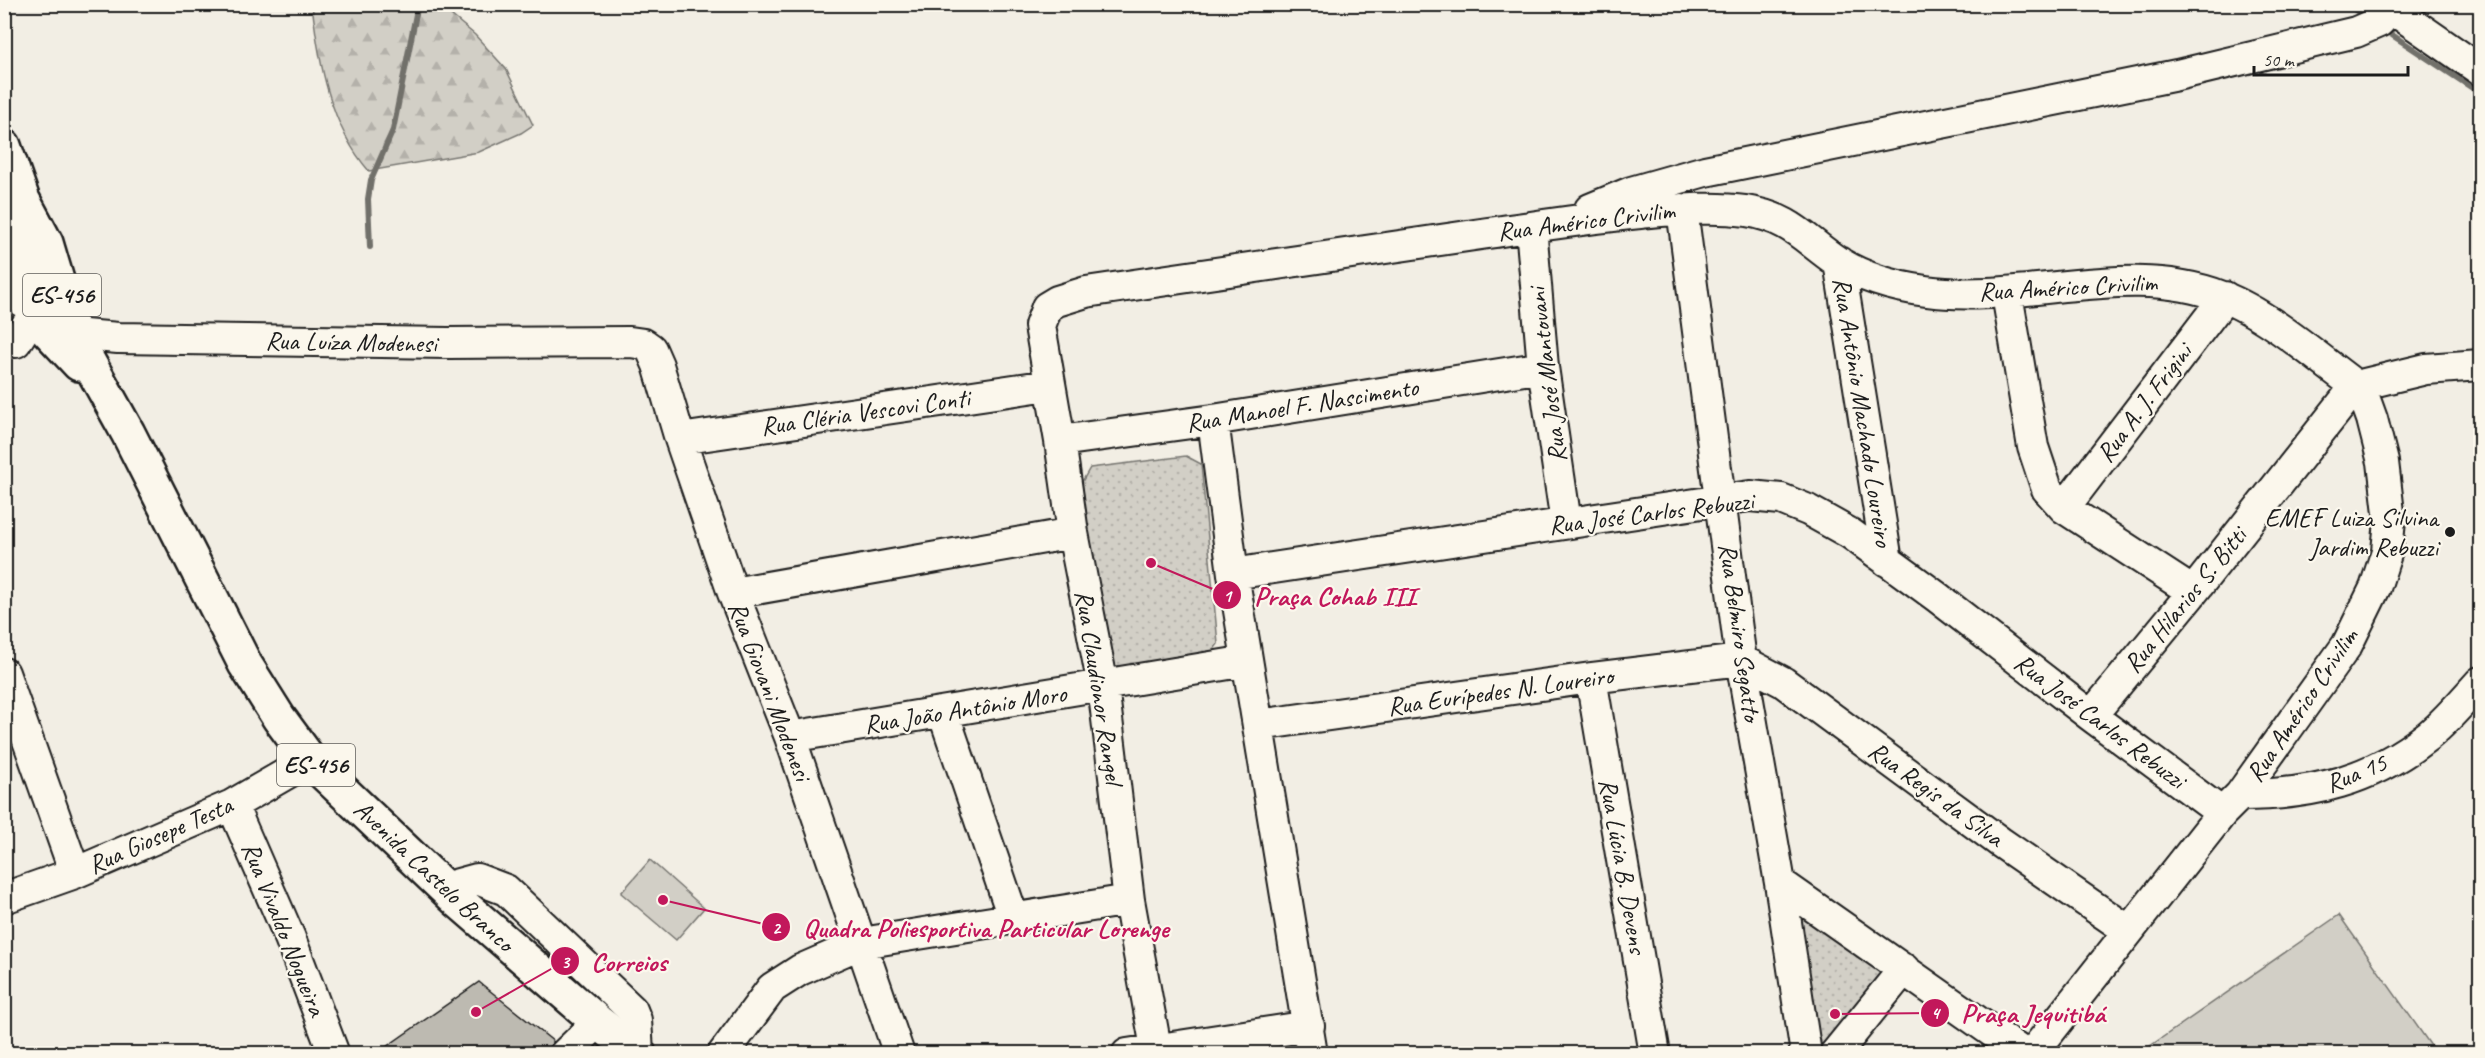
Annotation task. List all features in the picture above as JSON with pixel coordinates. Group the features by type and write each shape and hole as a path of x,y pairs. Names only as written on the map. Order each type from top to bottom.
{"main road":[{"name":"Avenida Castelo Branco","path":"4,146 24,200 46,243 26,279 34,334 103,389 128,433 245,664 279,718 310,760 444,888 598,1022 638,1053"},
{"path":"26,279 42,300 34,334"}],"street":[{"path":"1567,220 1631,192 1705,171 2177,75 2356,32 2379,22 2392,6 2481,70"},
{"name":"Rua Américo Crivilim","path":"1040,326 1047,307 1057,301 1086,292 1567,220 1682,209 1747,211 1776,218 1797,229 1839,262 1878,281 1928,291 2007,294 2125,282 2171,283 2225,297 2269,322 2356,386 2363,394 2383,462 2390,521 2387,551 2375,588 2347,645 2231,804 2032,1053"},
{"name":"Rua Belmiro Segatto","path":"1682,209 1722,500 1741,660 1780,882 1806,1053"},
{"name":"Rua José Mantovani","path":"1531,227 1543,367 1566,523"},
{"name":"Rua Antônio Machado Loureiro","path":"1839,262 1887,561"},
{"path":"2007,294 2033,447 2047,489 2064,508 2193,592"},
{"name":"Rua A. J. Frigini","path":"2064,508 2225,297"},
{"name":"Rua Claudionor Rangel","path":"1040,326 1073,533 1103,686 1130,900 1156,1048"},
{"name":"Rua Luíza Modenesi","path":"34,334 283,341 630,342"},
{"name":"Rua Giovani Modenesi","path":"630,342 644,344 651,349 658,365 680,439 733,593 790,737 899,1053"},
{"path":"2356,386 2426,369 2481,365"},
{"name":"Rua Manoel F. Nascimento","path":"1060,441 1213,420 1543,367"},
{"name":"Rua Cléria Vescovi Conti","path":"680,439 1049,385"},
{"name":"Rua Hilarios S. Bitti","path":"2091,716 2193,592 2356,386"},
{"path":"1127,1053 1156,1048 1310,1040 1233,574 1213,420"},
{"name":"Rua José Carlos Rebuzzi","path":"1233,574 1750,496 1781,499 1808,510 1851,534 2091,716 2231,804"},
{"path":"733,593 1073,533"},
{"name":"Rua Eurípedes N. Loureiro","path":"1258,725 1591,678 1741,660"},
{"name":"Rua Regis da Silva","path":"1741,660 1783,682 2000,842 2129,931"},
{"name":"Rua João Antônio Moro","path":"790,737 1247,661"},
{"path":"4,673 75,873"},
{"name":"Rua Lúcia B. Devens","path":"1591,678 1655,1053"},
{"name":"Rua 15","path":"2231,804 2320,788 2383,766 2430,734 2481,682"},
{"path":"943,712 1013,917"},
{"name":"Rua Giosepe Testa","path":"4,898 75,873 232,805 310,760"},
{"name":"Rua Vivaldo Nogueira","path":"232,805 290,938 334,1053"},
{"path":"444,888 477,879 506,890 632,1010 636,1020 638,1053"},
{"path":"1780,882 2024,1053"},
{"path":"723,1053 772,988 800,970 862,943 1130,900"},
{"path":"1835,1053 1904,969"},
{"path":"565,1053 598,1022"}],"green space":[{"path":"312,5 439,5 475,35 506,69 533,125 479,152 369,171 345,134 328,93 318,49"},
{"path":"1186,456 1201,464 1218,644 1205,661 1114,677 1104,654 1082,482 1090,468"},
{"path":"650,860 704,908 676,940 621,893"},
{"path":"1798,913 1894,974 1825,1053 1816,1053"},
{"path":"2339,915 2436,1053 2140,1053"}],"building":[{"path":"479,982 554,1042 541,1054 376,1054"}],"waterway":[{"path":"370,247 368,199 371,180 393,130 418,4"},
{"path":"2347,4 2367,18"},
{"path":"2383,29 2480,93"}],"place":[{"name":"EMEF Luiza Silvina Jardim Rebuzzi","path":"2450,532"},
{"name":"Praça Cohab III","path":"1151,563"},
{"name":"Quadra Poliesportiva Particular Lorenge","path":"663,900"},
{"name":"Correios","path":"476,1012"},
{"name":"Praça Jequitibá","path":"1835,1014"}]}
